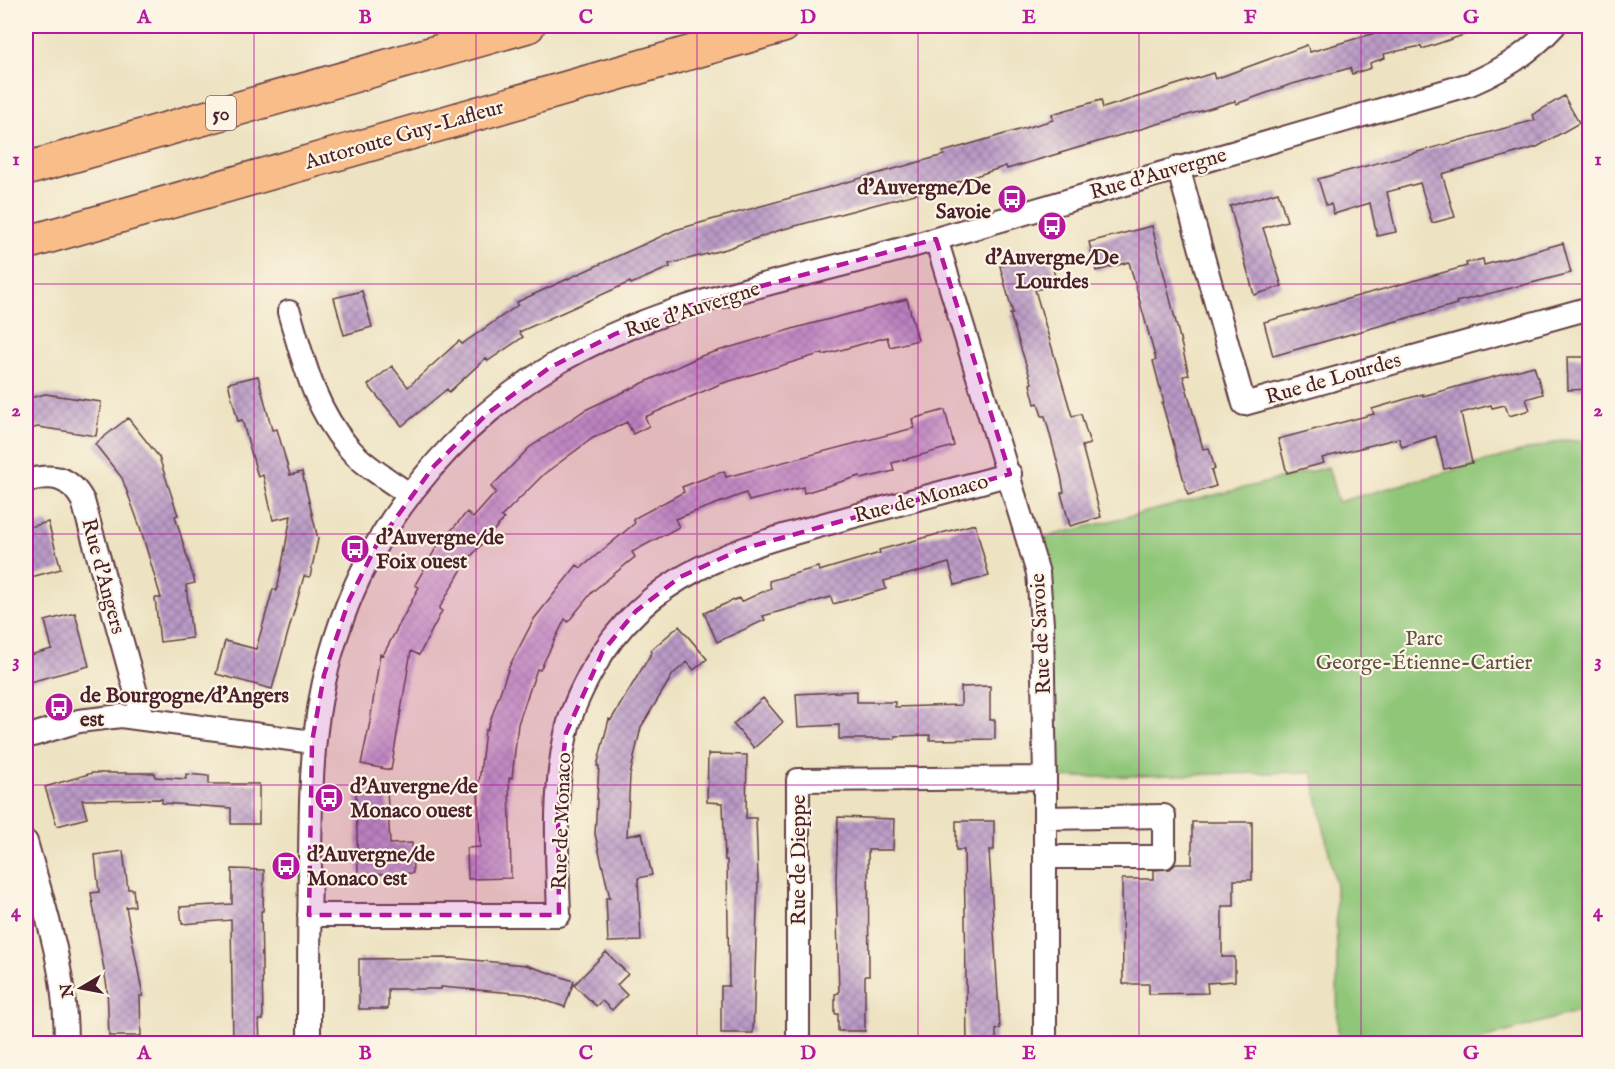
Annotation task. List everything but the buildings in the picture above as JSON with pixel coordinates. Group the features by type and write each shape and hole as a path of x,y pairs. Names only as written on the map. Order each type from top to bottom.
{"highway":[{"name":"50","path":"26,169 528,26"},
{"name":"Autoroute Guy-Lafleur","path":"26,243 783,26"}],"street":[{"name":"Rue d'Auvergne","path":"309,1044 312,741 324,675 349,600 377,544 410,495 460,439 488,414 549,368 648,320 1470,84 1518,60 1540,42 1554,26"},
{"name":"Rue de Lourdes","path":"1178,167 1244,404 1590,308"},
{"name":"Rue de Savoie","path":"936,239 1010,474 1038,573 1042,624 1045,778 1045,1044"},
{"path":"289,312 310,382 333,427 348,447 410,495"},
{"name":"Rue de Monaco","path":"309,915 559,915 558,802 566,733 574,705 603,651 636,611 680,578 742,549 1010,474"},
{"name":"Rue d'Angers","path":"26,481 54,476 66,480 77,490 83,501 143,718"},
{"path":"26,737 100,717 143,718 312,741"},
{"name":"Rue de Dieppe","path":"798,1044 798,780 1045,778"},
{"path":"1045,818 1164,816 1164,857 1045,857"},
{"path":"26,842 58,957 65,994 66,1044"}],"highlighted area":[{"path":"936,239 1010,474 742,549 680,577 636,611 603,651 566,733 558,802 559,915 309,915 312,742 324,675 349,600 377,544 434,466 488,413 549,368 615,334 684,307"}],"green space":[{"name":"Parc George-Étienne-Cartier","path":"1564,440 1589,442 1589,1008 1469,1043 1338,1043 1336,886 1312,772 1045,778 1029,541 1328,467 1338,502"}],"place":[{"name":"d'Auvergne/De Savoie","path":"1012,199"},
{"name":"d'Auvergne/De Lourdes","path":"1052,226"},
{"name":"d'Auvergne/de Foix ouest","path":"355,549"},
{"name":"de Bourgogne/d'Angers est","path":"59,707"},
{"name":"d'Auvergne/de Monaco ouest","path":"329,798"},
{"name":"d'Auvergne/de Monaco est","path":"286,866"}]}
